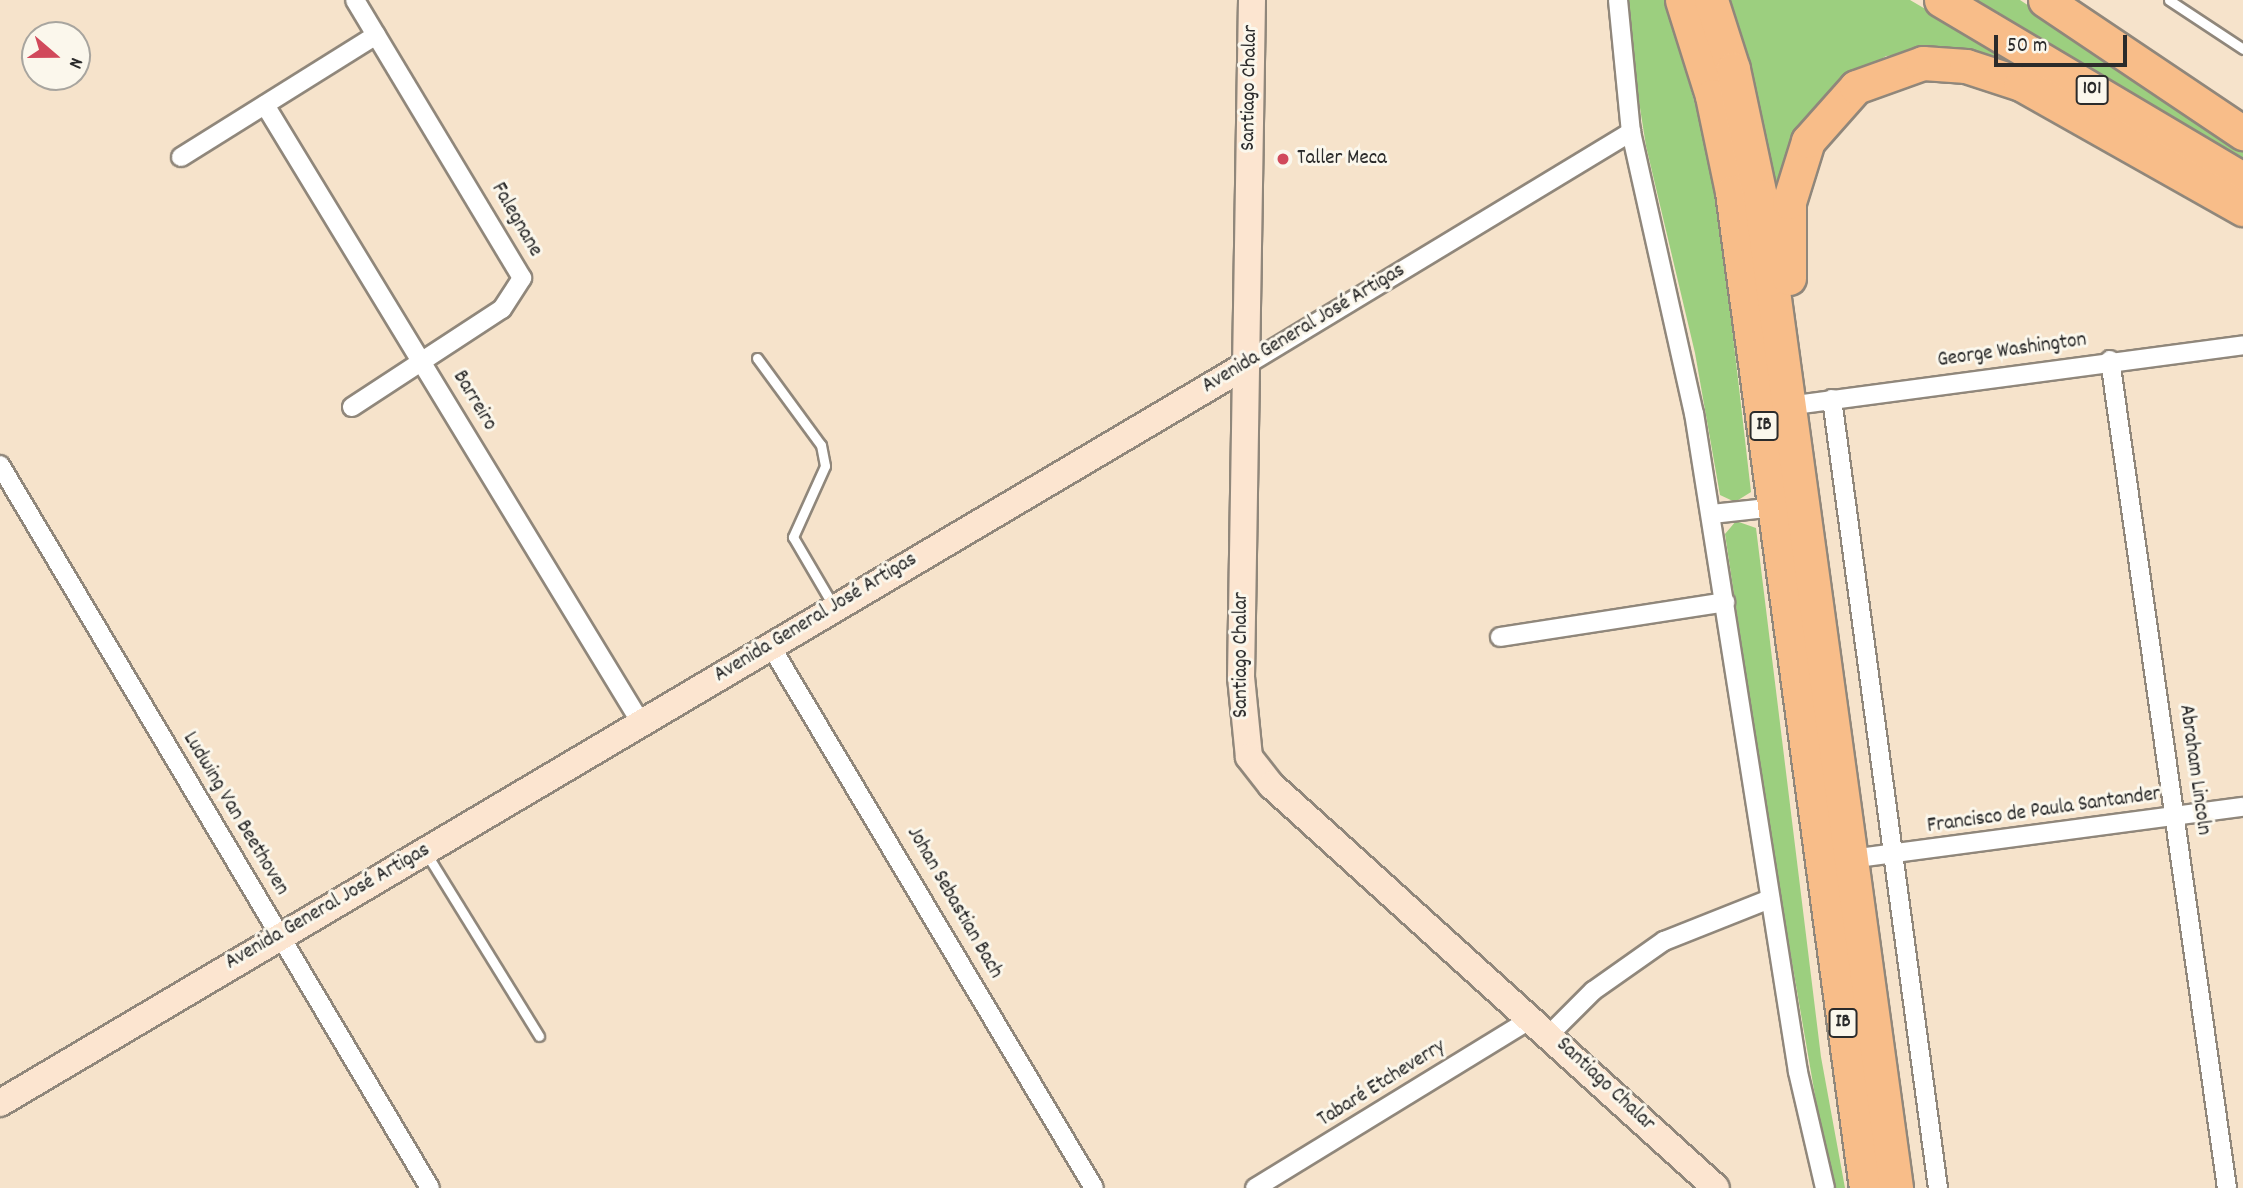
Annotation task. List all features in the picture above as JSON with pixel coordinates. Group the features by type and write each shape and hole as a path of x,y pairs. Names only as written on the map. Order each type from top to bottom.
{"highway":[{"name":"IB","path":"1682,0 1728,169 1866,1188"},
{"name":"IB","path":"1711,0 1748,130 1896,1188"},
{"name":"101","path":"1941,0 2243,179"},
{"name":"101","path":"2045,0 2243,133"},
{"path":"1787,400 1797,369 1788,243 1797,165 1836,104 1881,75 1923,63 1988,71 2243,209"}],"street":[{"name":"Falegnane","path":"352,407 424,364 515,298 522,278 355,0"},
{"name":"Santiago Chalar","path":"1251,0 1243,367 1241,718 1250,757 1271,785 1541,1026 1716,1188"},
{"path":"1618,0 1631,132 1712,514 1770,899 1825,1188"},
{"path":"180,157 376,35"},
{"name":"Barreiro","path":"265,105 641,723"},
{"name":"Avenida General José Artigas","path":"0,1103 280,933 426,851 1243,367 1631,132"},
{"name":"George Washington","path":"1787,400 1832,398 2110,360 2243,345"},
{"name":"Abraham Lincoln","path":"2110,360 2178,815 2227,1188"},
{"path":"1832,398 1889,855 1938,1188"},
{"name":"Ludwing Van Beethoven","path":"0,465 430,1188"},
{"path":"1712,514 1775,507"},
{"path":"1500,637 1725,603"},
{"name":"Johan Sebastian Bach","path":"770,645 1094,1188"},
{"name":"Francisco de Paula Santander","path":"1851,859 2243,807"},
{"name":"Tabaré Etcheverry","path":"1255,1188 1541,1026 1664,941 1770,899"}],"lane":[{"path":"2169,0 2243,49"},
{"path":"757,358 821,445 825,466 793,537 834,607"},
{"path":"426,851 539,1036"}],"green space":[{"path":"1623,0 1665,0 1714,170 1751,492 1735,502 1720,495 1695,353 1646,146"},
{"path":"1728,0 1910,0 2110,117 1947,52 1886,56 1836,88 1775,218 1763,132"},
{"path":"1967,0 2020,0 2243,146 2243,163"},
{"path":"1736,521 1756,528 1821,1057 1845,1188 1831,1188 1769,829 1725,534"}],"place":[{"name":"Taller Meca","path":"1283,159"}]}
